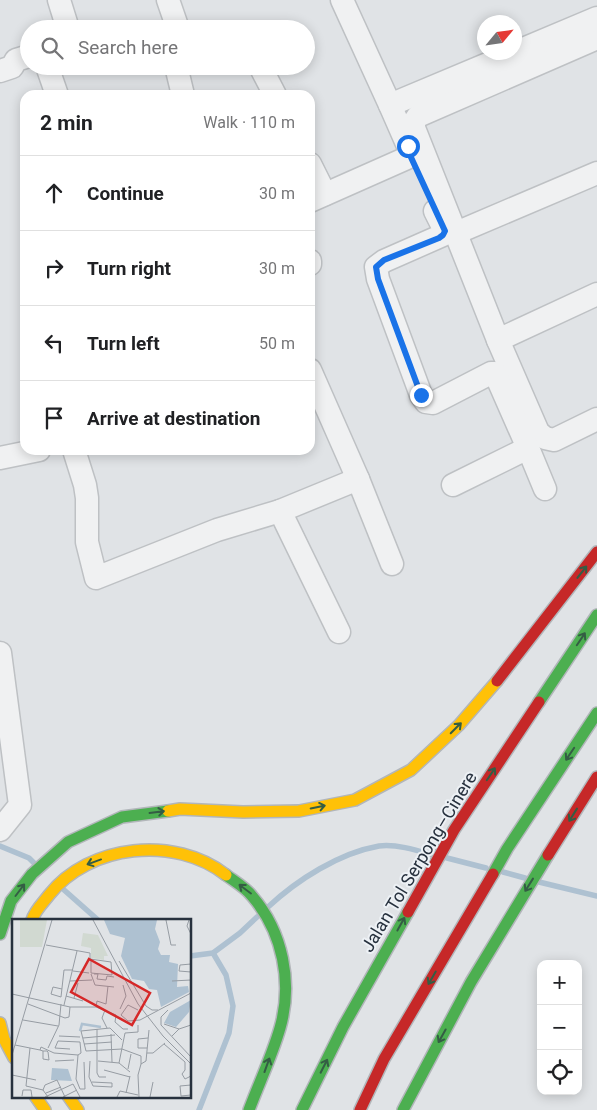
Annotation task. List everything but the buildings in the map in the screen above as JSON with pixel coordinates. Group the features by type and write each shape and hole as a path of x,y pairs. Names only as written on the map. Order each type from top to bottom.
{"highway":[{"path":"0,934 11,901 32,874 68,842 122,817 180,810 299,811 355,800 412,770 459,726 509,666 597,552"},
{"name":"Jalan Tol Serpong–Cinere","path":"302,1110 343,1027 454,830 597,615"},
{"path":"360,1110 384,1059 507,849 597,713"},
{"path":"403,1110 420,1074 508,917 597,777"},
{"path":"32,919 34,914 57,885 88,863 129,850 174,852 216,867 252,895 274,928 284,961 286,995 280,1028 249,1110"},
{"path":"0,1023 4,1039 12,1054"},
{"path":"36,1098 45,1110"},
{"path":"69,1098 78,1110"}],"street":[{"path":"59,0 65,20"},
{"path":"168,0 170,20"},
{"path":"342,0 445,231 439,238 384,260 376,267 378,279 421,395 426,402 432,403 491,373 497,375 544,489"},
{"path":"390,105 597,18"},
{"path":"597,38 418,116 414,122 414,128 498,340 538,432 546,438 554,440 597,419"},
{"path":"0,71 12,67 16,60 20,59"},
{"path":"51,75 55,90"},
{"path":"178,75 182,90"},
{"path":"265,75 272,90"},
{"path":"317,197 407,158 409,153"},
{"path":"456,233 597,173"},
{"path":"498,340 597,294"},
{"path":"315,381 358,479 392,564"},
{"path":"453,485 528,448"},
{"path":"0,458 20,454"},
{"path":"75,455 86,491 88,542 96,578 217,530 280,511 358,479"},
{"path":"280,511 339,632"},
{"path":"0,653 4,711 20,805 0,830"}],"waterway":[{"path":"0,846 29,858 34,863"},
{"path":"268,907 292,887 319,869 334,861 364,850 379,846 393,846 433,855"},
{"path":"447,858 486,868"},
{"path":"503,872 525,878"},
{"path":"539,882 597,896"},
{"path":"63,889 97,919"},
{"path":"191,956 213,953 240,933 257,917"},
{"path":"199,1110 229,1033 233,1006 226,975 213,953"}],"traffic: fast":[{"path":"539,702 597,615"},
{"path":"493,874 507,849 597,713"},
{"path":"0,934 11,901 32,874 68,842 122,817 168,811"},
{"path":"403,1110 471,982 548,855"},
{"path":"226,875 247,890 263,910 278,942 285,976 284,1011 280,1028 249,1110"},
{"path":"302,1110 343,1027 408,912"}],"traffic: slow":[{"path":"168,811 180,809 243,812 299,811 355,800 411,770 459,725 497,681"},
{"path":"32,919 39,907 66,878 86,865 109,856 133,851 158,850 182,854 205,862 226,875"},
{"path":"0,1023 4,1039 12,1054"},
{"path":"36,1098 45,1110"},
{"path":"69,1098 78,1110"}],"traffic: jam":[{"path":"497,681 597,552"},
{"path":"408,912 454,830 539,702"},
{"path":"548,855 597,777"},
{"path":"360,1110 384,1059 493,874"}],"route":[{"path":"408,146 409,153 445,231 439,238 384,260 376,267 378,279 421,395"}]}
